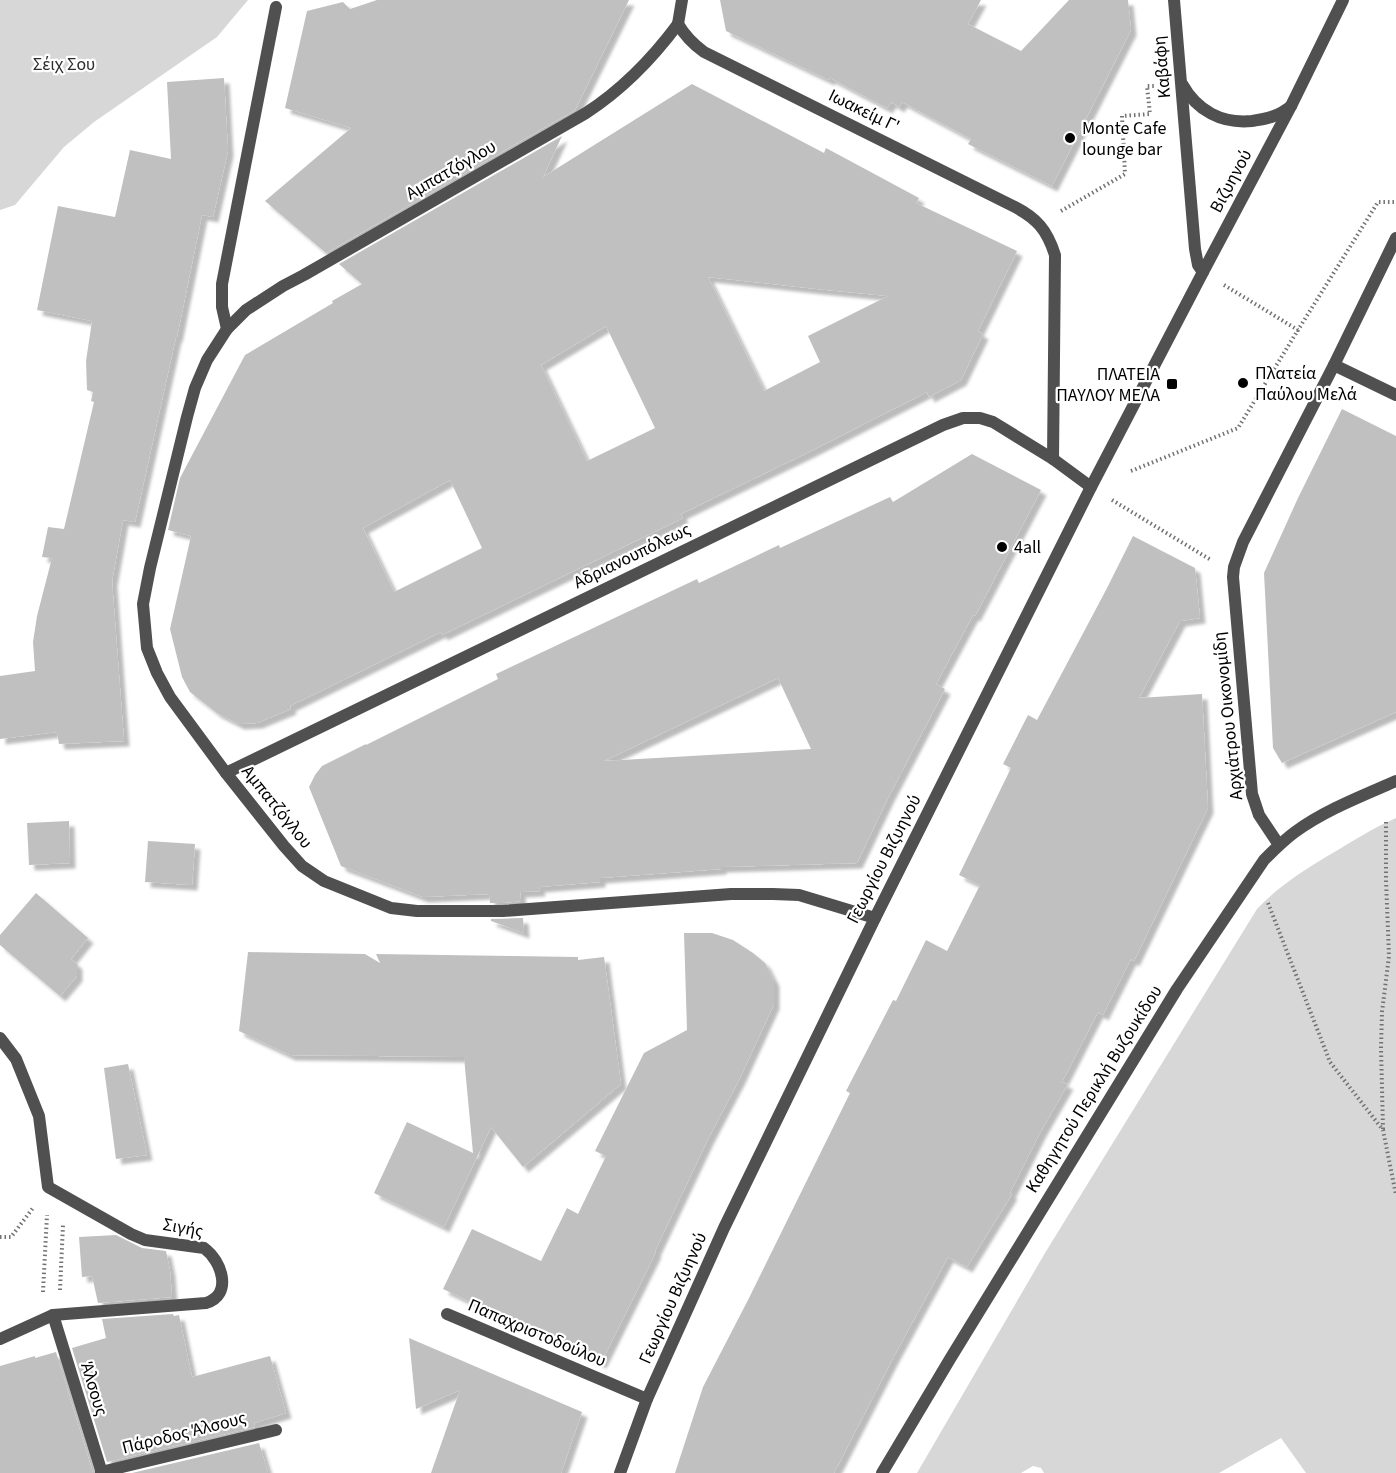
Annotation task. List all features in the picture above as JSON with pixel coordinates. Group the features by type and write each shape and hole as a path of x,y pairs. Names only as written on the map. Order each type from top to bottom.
{"street":[{"path":"678,24 682,0"},
{"name":"Καβάφη","path":"1174,0 1195,249 1198,265 1203,272"},
{"path":"1182,83 1187,93 1198,105 1208,113 1224,120 1242,122 1268,118 1282,113 1291,106 1343,0"},
{"path":"227,329 222,308 222,284 276,7"},
{"name":"Ιωακείμ Γ'","path":"678,24 683,33 704,52 1028,213 1039,224"},
{"name":"Αμπατζόγλου","path":"678,24 636,74 606,100 283,286 246,310 227,329 207,360 195,388 143,604 147,648 170,697 226,773 302,866 324,882 391,908 447,912 503,911 731,894 773,894 799,895 875,918"},
{"name":"Βιζυηνού","path":"1203,272 1291,106"},
{"path":"1039,224 1050,239 1055,255 1053,459 1091,487"},
{"path":"1396,238 1334,365 1396,395"},
{"name":"Γεωργίου Βιζυηνού","path":"620,1473 647,1399 729,1218 875,918 1091,487 1203,272"},
{"name":"Αρχιάτρου Οικονομίδη","path":"1279,845 1254,804 1249,777 1234,567 1243,542 1334,365"},
{"name":"Αδριανουπόλεως","path":"226,773 943,425 963,418 980,418 993,422 1053,459"},
{"name":"Καθηγητού Περικλή Βυζουκίδου","path":"882,1473 1177,989 1264,860 1297,831 1322,816 1396,781"},
{"path":"0,1038 16,1059 39,1116 48,1187"},
{"name":"Σιγής","path":"0,1339 51,1316 206,1303 214,1301 223,1286 212,1254 204,1248 145,1240 48,1187"},
{"name":"Παπαχριστοδούλου","path":"447,1314 647,1399"},
{"name":"Άλσους","path":"51,1316 101,1472"},
{"name":"Πάροδος Άλσους","path":"101,1472 276,1430"}],"path":[{"path":"1039,224 1125,174 1122,116 1150,114 1148,86"},
{"path":"1091,487 1238,428 1378,202 1396,202"},
{"path":"1203,272 1298,330"},
{"path":"1091,487 1213,561"},
{"path":"1386,822 1389,956 1382,1012 1383,1130 1396,1195"},
{"path":"1266,899 1330,1062 1383,1130"},
{"path":"0,1237 11,1237 48,1187"},
{"path":"48,1187 51,1316"},
{"path":"51,1316 64,1196"}],"green space":[{"name":"Σέιχ Σου","path":"0,0 248,0 217,37 94,122 64,147 15,205 0,210"},
{"path":"1396,818 1396,1473 1306,1473 1281,1438 1219,1473 1044,1473 1041,1468 1033,1466 1021,1473 917,1473 1045,1253 1257,909 1301,873 1363,835"}],"building":[{"path":"377,0 629,0 575,110 326,253 265,201 351,128 285,108 307,11 343,2 350,9"},
{"path":"720,0 981,0 968,24 1021,51 1069,0 1128,0 1131,30 1052,186 968,144 971,139 902,102 899,107 891,102 887,108 830,78 829,80 726,31"},
{"path":"224,78 228,151 213,217 202,215 135,522 123,520 112,581 124,741 59,744 57,732 0,739 0,676 35,671 33,642 37,616 52,558 42,557 48,527 64,529 94,402 91,401 93,392 87,390 86,361 92,321 37,310 58,206 115,217 130,150 171,159 167,82"},
{"path":"692,84 824,153 826,148 919,198 916,203 1017,251 978,331 983,334 961,380 929,397 927,392 681,514 683,518 442,635 441,632 290,706 291,709 257,723 239,724 217,713 190,692 182,677 170,629 191,536 168,530 180,478 245,355 362,284 339,264 562,136 543,177","holes":["708,277 817,289 888,296 808,336 820,362 764,391","606,326 655,428 587,461 541,365","450,480 482,548 394,592 363,528"]},
{"path":"1342,409 1396,436 1396,712 1282,763 1273,748 1264,573"},
{"path":"972,454 1041,490 975,616 973,615 936,684 945,689 857,863 721,867 721,869 600,878 600,882 539,887 540,891 520,892 521,901 503,903 490,903 489,894 423,897 341,866 309,787 322,766 498,679 496,674 697,579 699,583 779,545 780,548 890,497 893,502","holes":["778,678 811,749 604,761"]},
{"path":"1133,536 1195,568 1200,618 1180,621 1139,698 1202,694 1208,808 1134,961 1131,959 1103,1015 1098,1012 1062,1082 1068,1084 1041,1131 1010,1193 1012,1194 967,1267 948,1257 834,1473 675,1473 703,1387 850,1093 846,1091 893,1000 896,1001 926,940 947,951 980,885 959,875 1011,768 1003,764 1028,715 1037,720"},
{"path":"69,821 70,863 29,865 27,823"},
{"path":"148,841 195,844 192,885 145,882"},
{"path":"36,893 88,938 71,959 77,964 77,976 60,996 0,945 0,935"},
{"path":"523,918 524,933 491,921 491,919"},
{"path":"684,933 712,933 733,940 753,953 765,963 774,981 774,1004 601,1363 443,1289 472,1229 541,1261 567,1208 578,1214 606,1156 595,1151 644,1053 687,1030"},
{"path":"248,952 365,954 380,963 376,954 578,957 578,960 604,957 621,1084 523,1167 491,1127 444,1227 374,1193 407,1122 473,1153 464,1057 290,1055 239,1031"},
{"path":"128,1064 147,1155 116,1159 104,1068"},
{"path":"116,1235 142,1248 166,1251 172,1297 98,1303 92,1276 82,1277 79,1237"},
{"path":"173,1314 174,1316 179,1315 192,1377 270,1356 286,1413 254,1423 255,1427 107,1462 72,1348 106,1338 102,1319"},
{"path":"409,1338 582,1412 561,1473 431,1473 460,1390 416,1409"},
{"path":"56,1352 93,1473 0,1473 0,1366"},
{"path":"259,1443 268,1473 132,1473"}],"place":[{"name":"Monte Cafe lounge bar","path":"1070,138"},
{"name":"Πλατεία Παύλου Μελά","path":"1243,383"},
{"name":"ΠΛΑΤΕΙΑ ΠΑΥΛΟΥ ΜΕΛΑ","path":"1172,384"},
{"name":"4all","path":"1002,547"}]}
